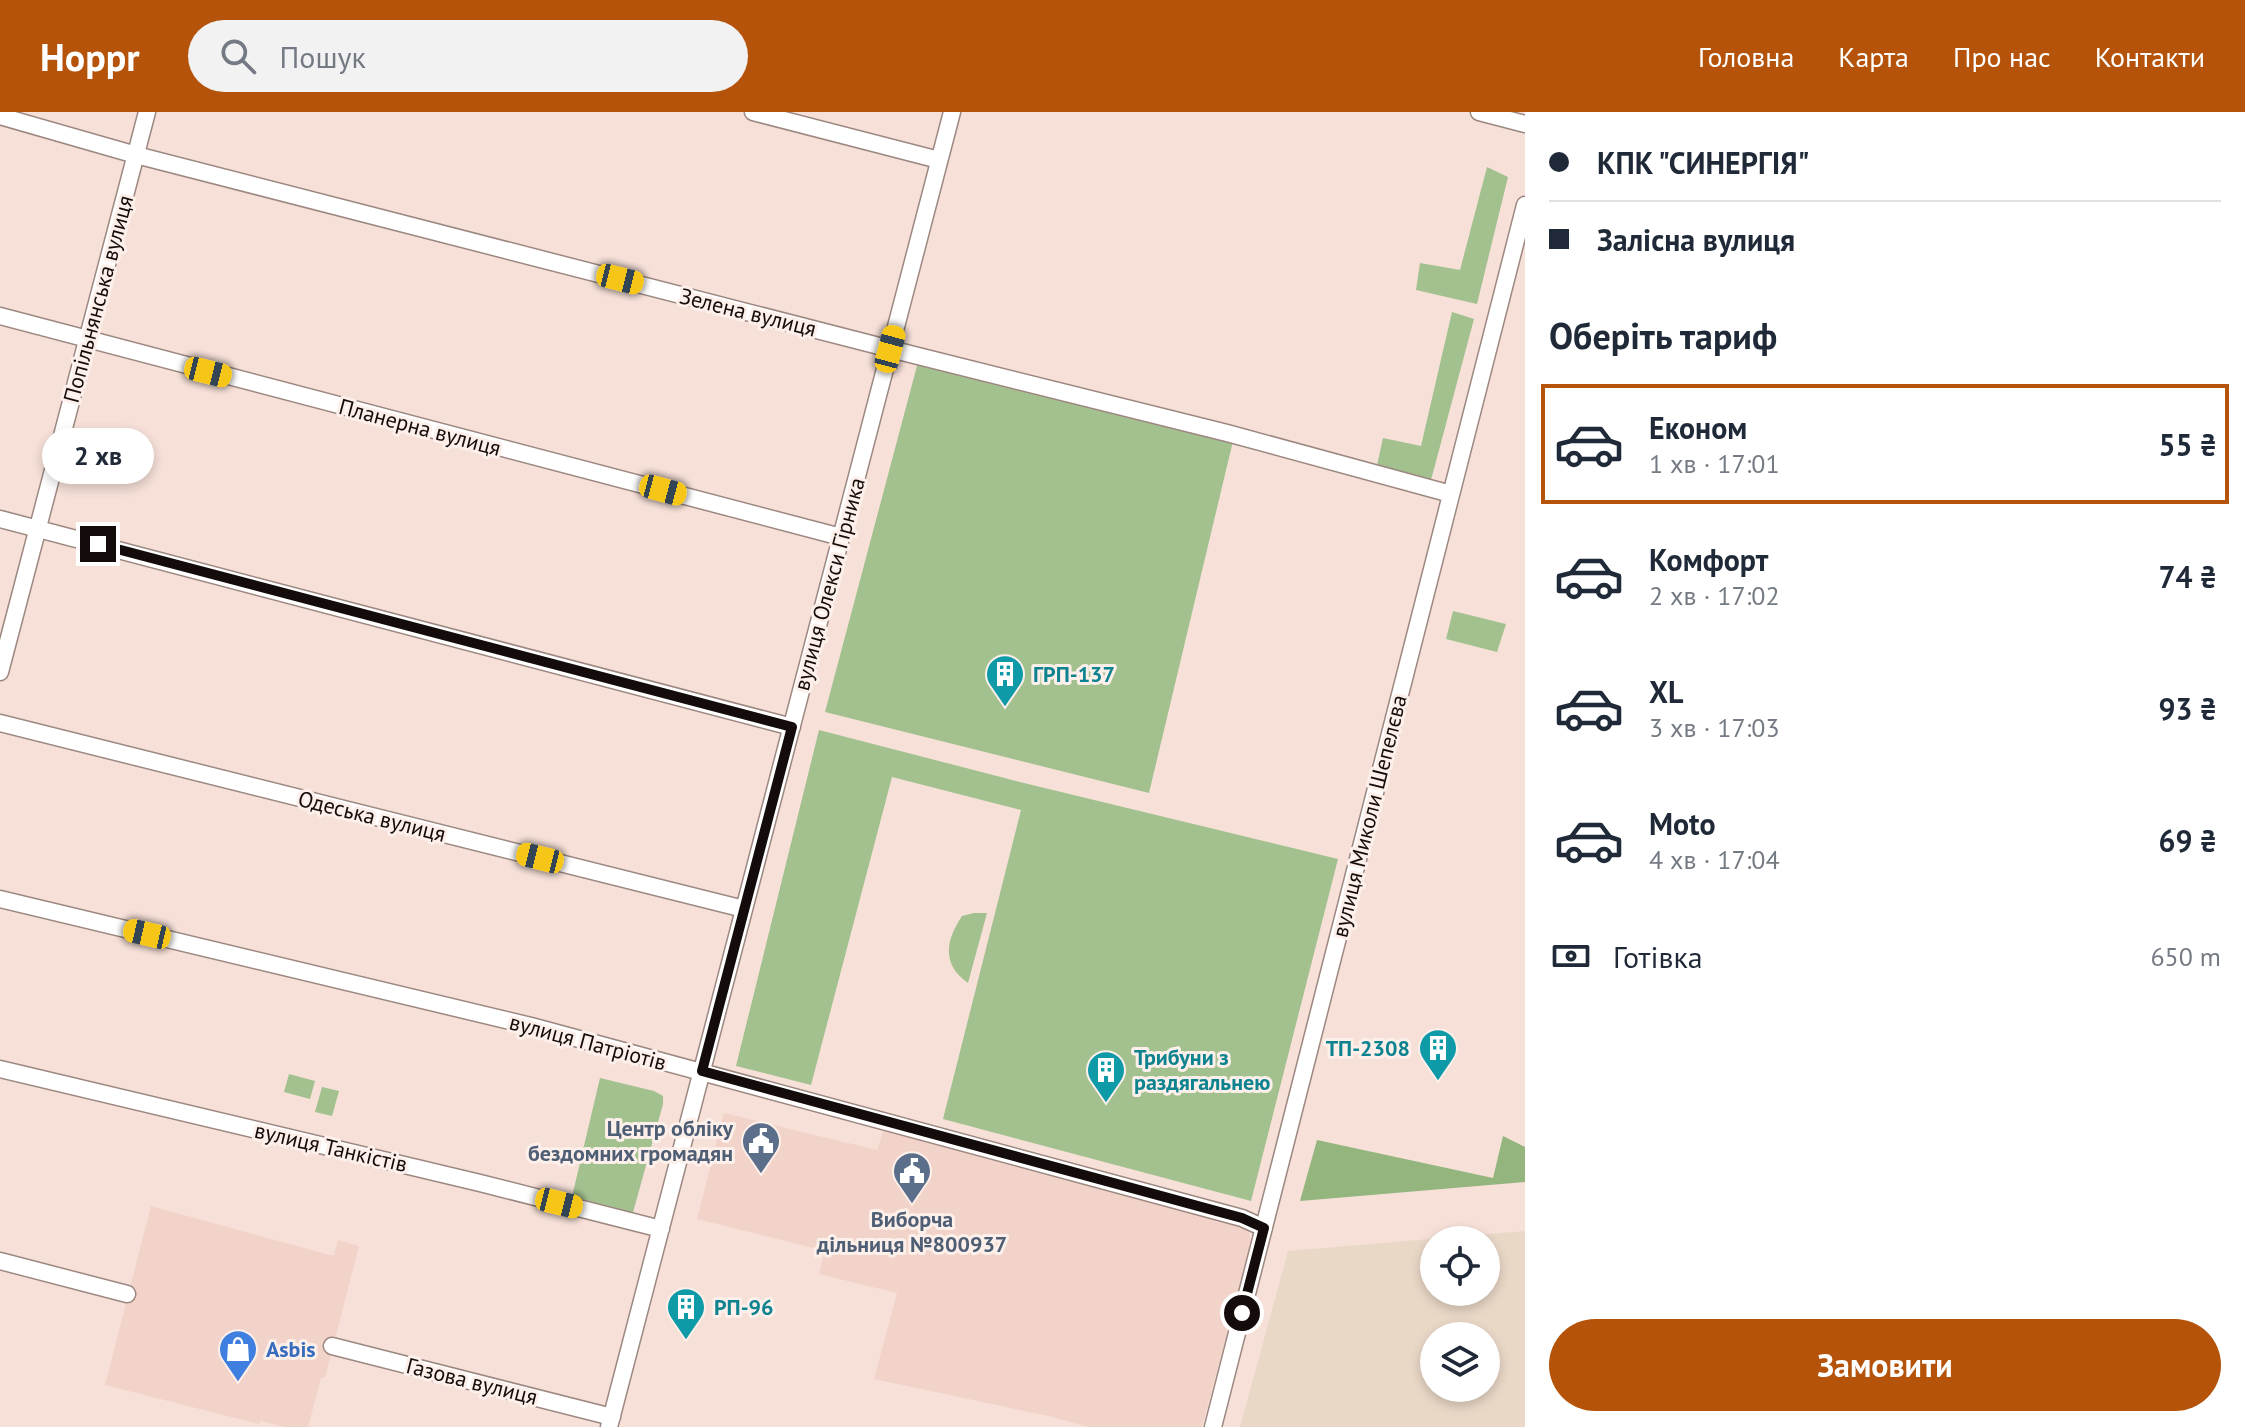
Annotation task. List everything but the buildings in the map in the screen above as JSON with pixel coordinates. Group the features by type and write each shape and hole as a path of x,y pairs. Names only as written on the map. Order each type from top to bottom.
{"street":[{"name":"Попільнянська вулиця","path":"0,672 147,112"},
{"path":"753,112 939,160"},
{"name":"вулиця Олекси Гірника","path":"611,1422 952,112"},
{"path":"1479,112 1525,124"},
{"name":"Зелена вулиця","path":"0,116 136,155 1227,433 1451,494"},
{"name":"вулиця Миколи Шепелєва","path":"1213,1427 1525,205"},
{"name":"Планерна вулиця","path":"0,316 841,537"},
{"path":"0,519 792,727"},
{"name":"Одеська вулиця","path":"0,723 744,909"},
{"name":"вулиця Патріотів","path":"0,899 531,1026 1242,1218 1264,1228"},
{"name":"вулиця Танкістів","path":"0,1069 661,1229"},
{"path":"0,1261 127,1294"},
{"name":"Газова вулиця","path":"332,1346 611,1422"}],"shaded area":[{"path":"724,1113 877,1150 884,1129 1237,1223 1249,1231 1251,1243 1202,1427 1089,1427 874,1379 897,1293 819,1274 825,1251 697,1219"},
{"path":"151,1206 330,1255 334,1255 338,1240 359,1246 325,1378 321,1378 308,1427 285,1427 261,1421 259,1424 105,1385"},
{"path":"1525,1231 1525,1427 1240,1427 1288,1251 1420,1240 1420,1306 1500,1306 1500,1233"}],"green space":[{"path":"1487,167 1508,177 1477,304 1416,290 1420,263 1460,270"},
{"path":"1452,312 1474,319 1431,480 1377,465 1383,438 1421,446"},
{"path":"918,362 1233,441 1149,793 825,712"},
{"path":"1453,611 1506,624 1497,652 1446,639"},
{"path":"819,730 1338,859 1251,1201 943,1119 1021,810 892,777 811,1085 736,1066"},
{"path":"987,913 968,983 953,968 949,951 952,934 962,916"},
{"path":"289,1074 315,1081 310,1099 284,1092"},
{"path":"600,1078 663,1096 632,1216 571,1201"},
{"path":"322,1087 339,1091 332,1116 315,1112"},
{"path":"1503,1136 1525,1147 1525,1182 1300,1201 1317,1140 1493,1178"}],"place":[{"name":"ГРП-137","path":"1005,708"},
{"name":"ТП-2308","path":"1438,1082"},
{"name":"Трибуни з раздягальнею","path":"1106,1104"},
{"name":"Центр обліку бездомних громадян","path":"761,1175"},
{"name":"Виборча дільниця №800937","path":"912,1205"},
{"name":"РП-96","path":"686,1341"},
{"name":"Asbis","path":"238,1383"}],"route":[{"path":"98,544 792,727 702,1071 1242,1218 1264,1228 1242,1313"}]}
